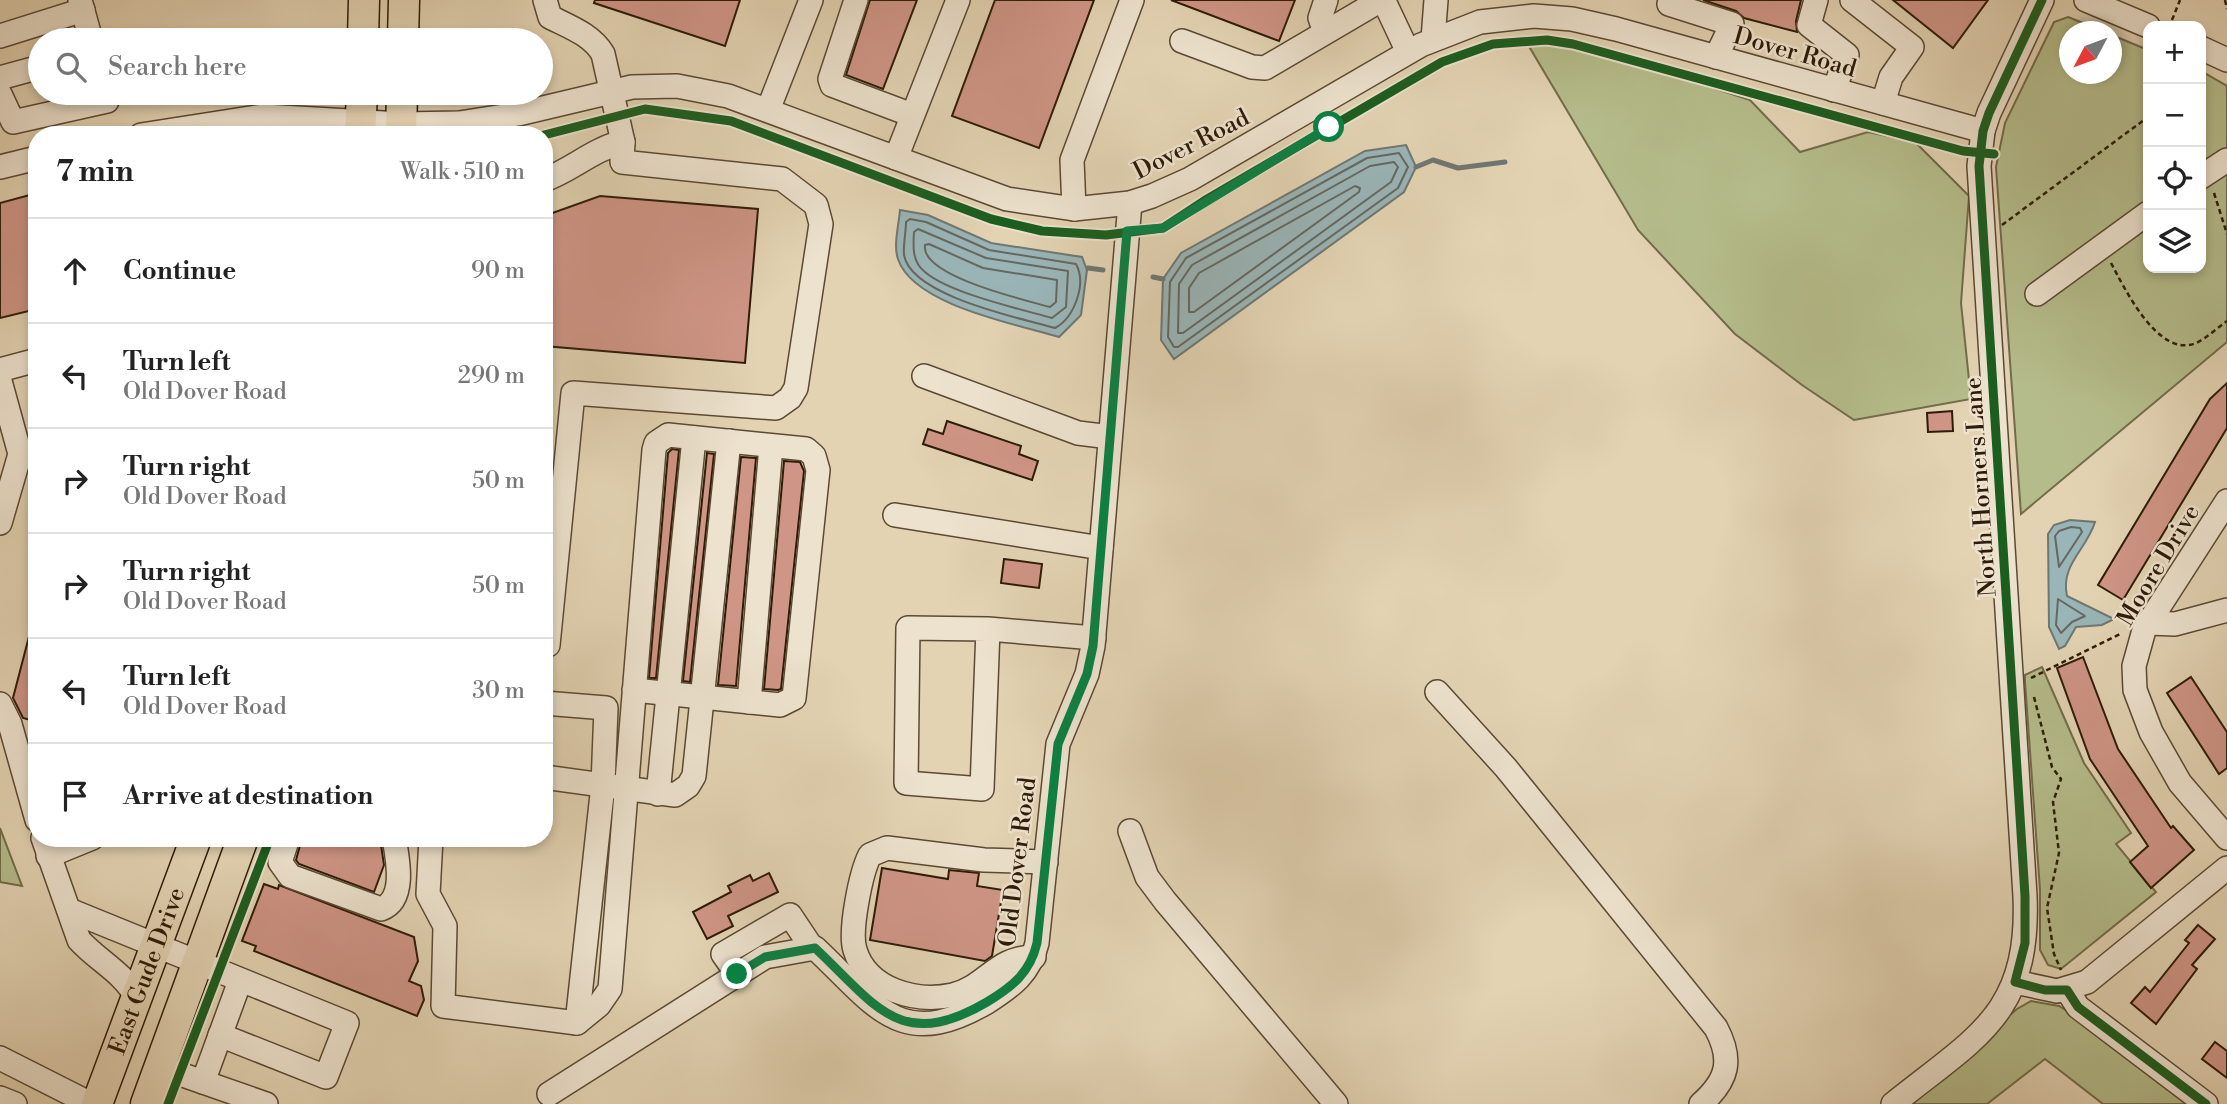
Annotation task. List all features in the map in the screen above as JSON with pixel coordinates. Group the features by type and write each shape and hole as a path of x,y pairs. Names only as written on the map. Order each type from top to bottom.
{"main road":[{"path":"363,28 364,0"},
{"path":"403,28 404,0"},
{"path":"401,126 402,105"},
{"name":"East Gude Drive","path":"97,1104 193,847"},
{"name":"East Gude Drive","path":"146,1104 240,847"}],"street":[{"path":"545,0 551,17 598,45 614,91 623,142 622,162 782,179 816,205 821,224 796,388 790,398 776,408 573,393 553,595"},
{"path":"768,110 811,0"},
{"path":"856,0 830,79 832,85 912,115"},
{"path":"896,158 958,0"},
{"path":"1074,209 1072,160 1132,0"},
{"path":"1325,32 1320,18 1326,0"},
{"path":"1433,39 1436,0"},
{"path":"1816,0 1809,25 1847,55 1834,90"},
{"path":"1852,0 1912,47 1891,76 1882,103"},
{"name":"North Horners Lane","path":"1893,1104 1990,1025 2015,982 2023,956 2026,913 1979,166 1983,131 2042,0"},
{"path":"2086,0 2143,24"},
{"path":"1182,41 1252,67 1265,68 1325,32 1386,1 1408,52"},
{"path":"1670,4 1732,24 1716,57"},
{"path":"0,36 82,5 88,28"},
{"path":"1688,49 1699,13"},
{"name":"Dover Road","path":"553,105 653,85 700,89 768,110 1007,199 1074,209 1129,203 1190,179 1433,39 1480,22 1534,16 1592,23 1983,131"},
{"path":"2206,50 2227,58"},
{"path":"0,78 28,70"},
{"path":"0,94 13,122 93,105"},
{"name":"Dover Road","path":"435,126 486,120 552,105"},
{"name":"Dover Road","path":"263,125 361,116 392,126"},
{"path":"553,177 603,146 623,142"},
{"path":"0,167 28,160"},
{"path":"2206,174 2227,160"},
{"name":"Old Dover Road","path":"737,974 723,954 790,915 812,948 886,1015 922,1026 958,1019 1014,985 1034,957 1058,744 1087,674 1094,638 1129,203"},
{"path":"2037,294 2143,217"},
{"path":"0,369 28,362"},
{"path":"924,376 1078,433 1110,437"},
{"path":"0,381 20,454 0,523"},
{"path":"431,847 428,894 445,926 443,1006 577,1023 599,1005 610,989 634,690 654,450 660,438 668,435 806,449 814,456 818,470 794,698 780,705 634,690"},
{"path":"658,794 694,438"},
{"path":"553,778 676,795 688,786 694,776 729,441"},
{"path":"748,702 771,446"},
{"name":"Moore Drive","path":"2227,501 2148,623 2134,666 2136,690 2151,732 2180,783 2227,838"},
{"path":"895,515 1101,548"},
{"path":"2148,623 2175,624 2227,610"},
{"path":"988,629 982,789 906,783 908,628 988,629 1094,638"},
{"path":"1437,692 1506,768 1716,1028 1726,1046 1726,1065 1722,1080 1701,1104"},
{"path":"0,704 27,751"},
{"path":"553,704 606,708 603,785 577,1023"},
{"path":"1130,831 1147,877 1165,901 1336,1104"},
{"path":"46,847 79,940 91,953 121,974 136,998"},
{"path":"284,847 280,862 290,876 381,909 390,906 397,894 394,847"},
{"path":"1034,957 1016,957 996,968 979,984 955,995 924,999 876,981 854,949 855,926 863,869 870,855 887,848 984,860 1046,862"},
{"path":"2015,982 2045,990 2067,990 2087,982 2227,868"},
{"path":"69,910 347,1023 326,1077 220,1035"},
{"path":"549,1094 765,957 812,948"},
{"path":"203,1082 240,981"},
{"path":"2067,990 2078,1007 2206,1104"},
{"path":"0,1058 63,1098 92,1104"},
{"path":"160,1067 266,1104"},
{"path":"0,1098 15,1104"}],"path":[{"path":"2172,20 2180,0"},
{"path":"2225,1 2227,9"},
{"path":"1994,230 2143,121"},
{"path":"2206,180 2227,234"},
{"path":"2102,247 2138,312 2155,330 2178,345 2195,344 2227,321"},
{"path":"2029,679 2125,631"},
{"path":"2032,691 2052,767 2061,779 2053,802 2059,853 2046,908 2054,954 2067,990"}],"green space":[{"path":"2068,17 2078,21 2059,21 2059,84 2122,84 2122,39 2143,48 2143,273 2206,273 2206,74 2227,86 2227,342 2021,514 1996,167 2005,123 2054,22"},
{"path":"1527,43 1556,44 1655,69 1750,100 1800,152 1868,132 1915,142 1969,196 1961,303 1971,399 1854,420 1735,334 1638,230"},
{"path":"2042,667 2084,763 2131,833 2116,844 2156,892 2061,969 2048,965 2040,950 2040,890 2025,675"},
{"path":"0,828 22,886 0,882"},
{"path":"2031,1001 2059,1006 2072,1014 2192,1104 2103,1104 2045,1059 1987,1104 1903,1104 2017,1009"}],"water":[{"path":"1406,145 1416,167 1404,192 1174,359 1161,340 1163,279 1181,253 1365,151"},
{"path":"900,210 928,215 991,243 1082,257 1087,270 1081,315 1059,337 993,319 923,289 907,275 898,259 896,241"},
{"path":"2070,520 2095,522 2067,575 2067,596 2114,619 2102,625 2076,627 2065,646 2059,649 2049,627 2048,534 2054,525"}],"building":[{"path":"595,0 740,0 725,46 594,3"},
{"path":"870,0 917,0 883,89 846,75"},
{"path":"995,0 1094,0 1039,148 952,116"},
{"path":"1171,0 1295,0 1279,41"},
{"path":"1703,0 1801,0 1796,21 1797,32 1744,18 1736,11"},
{"path":"1893,0 1988,0 1953,48"},
{"path":"28,195 28,311 0,318 0,203"},
{"path":"600,196 758,209 745,363 553,347 553,213"},
{"path":"2227,383 2227,428 2123,600 2098,585 2210,399"},
{"path":"1952,411 1953,431 1928,432 1927,413"},
{"path":"947,421 1021,446 1019,454 1038,461 1032,480 923,444 928,429 943,434"},
{"path":"672,449 679,450 656,678 649,678 668,453"},
{"path":"707,453 714,454 690,682 683,681"},
{"path":"741,457 756,458 736,686 718,685"},
{"path":"784,461 800,462 804,471 781,689 778,690 764,689"},
{"path":"1004,559 1042,564 1039,588 1001,583"},
{"path":"28,640 28,719 23,718 13,698"},
{"path":"2083,657 2118,749 2171,828 2173,826 2194,850 2151,888 2130,862 2148,846 2090,759 2057,668"},
{"path":"2191,677 2227,732 2227,768 2219,774 2167,693"},
{"path":"300,847 381,847 384,865 374,892 299,864 296,860"},
{"path":"882,868 948,879 949,870 979,873 977,886 1003,890 992,956 985,961 870,940"},
{"path":"769,873 778,892 728,916 733,926 707,939 693,912 731,892 728,886 750,875 753,881"},
{"path":"264,884 278,889 279,885 414,937 418,961 409,981 421,986 424,1000 417,1016 254,951 256,946 242,941"},
{"path":"2198,925 2215,939 2192,965 2197,969 2156,1024 2131,1003 2145,987 2150,992 2189,943 2185,940"},
{"path":"2215,1042 2227,1051 2227,1078 2202,1059"}],"waterway":[{"path":"1416,167 1433,160 1458,168 1505,162"},
{"path":"1088,268 1103,270"},
{"path":"1153,277 1163,279"}],"cycle path":[{"path":"2042,0 1989,113 1983,131 1979,166 2025,896 2025,943 2015,982 2045,990 2067,990 2078,1007 2206,1104"},
{"path":"553,133 645,109 731,121 991,219 1042,231 1106,235 1163,228 1204,201 1442,62 1493,44 1547,40 1573,44 1963,151 1994,154"},
{"path":"168,1104 267,847"}],"route":[{"path":"737,974 765,957 815,948 886,1015 922,1026 958,1019 1014,985 1033,960 1058,744 1087,674 1093,646 1127,231 1163,228 1329,127"}]}
